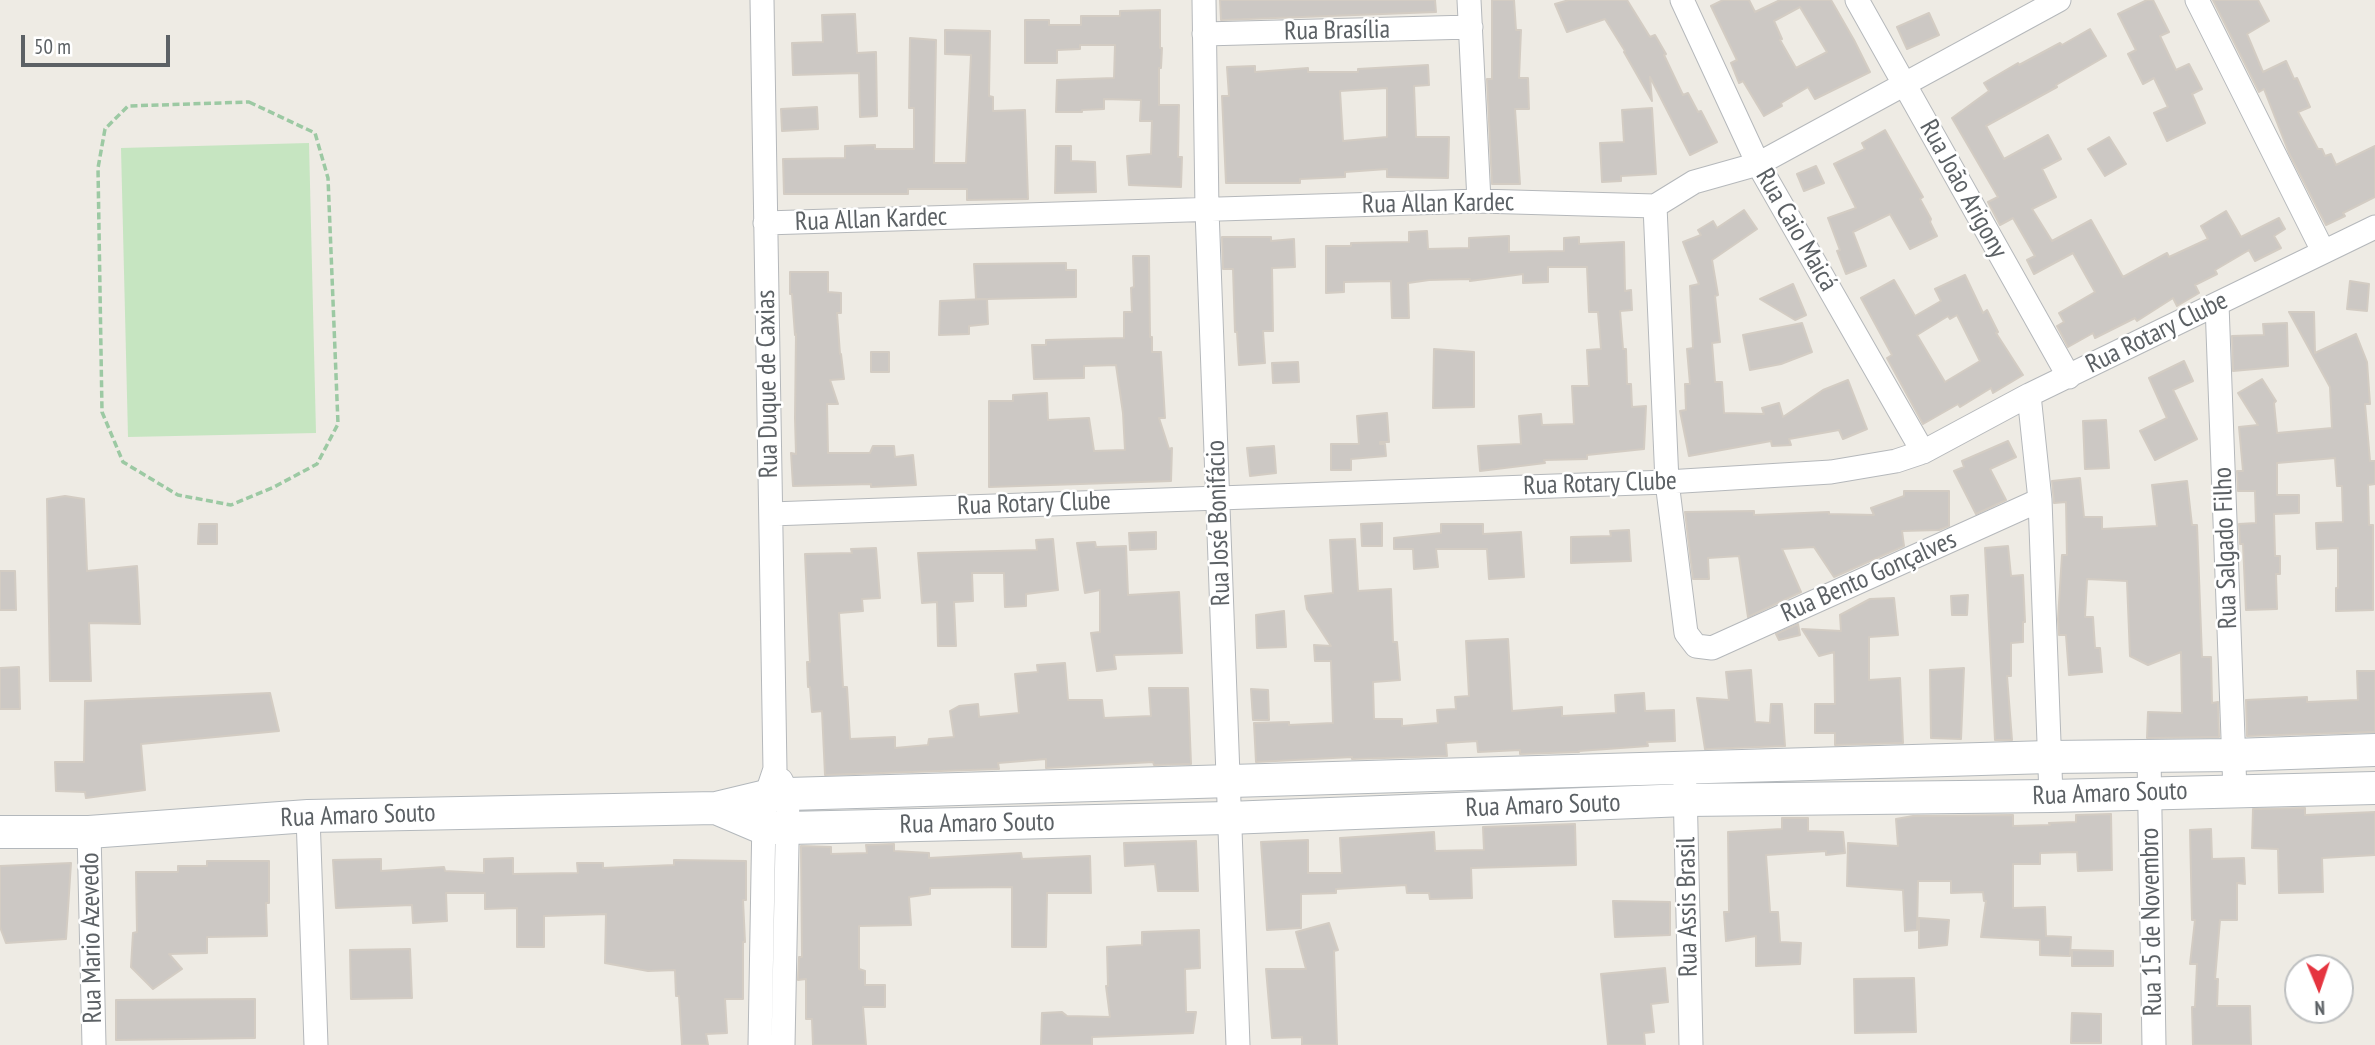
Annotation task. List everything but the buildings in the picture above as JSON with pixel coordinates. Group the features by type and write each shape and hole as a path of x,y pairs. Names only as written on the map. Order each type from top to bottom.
{"street":[{"name":"Rua Duque de Caxias","path":"760,1045 772,969 776,786 762,0"},
{"name":"Rua José Bonifácio","path":"1204,0 1207,210 1238,1045"},
{"path":"1469,0 1479,201"},
{"name":"Rua Caio Maicá","path":"1682,0 1758,164 1923,452"},
{"name":"Rua João Arigony","path":"1857,0 2069,377"},
{"path":"1667,482 1655,206 1694,182 1758,164 2059,0"},
{"path":"2197,0 2323,251"},
{"name":"Rua Brasília","path":"1204,34 1471,27"},
{"name":"Rua Allan Kardec","path":"765,223 1479,201 1655,206"},
{"name":"Rua Rotary Clube","path":"771,514 1667,482 1831,472 1896,461 1923,452 2029,395 2375,227"},
{"name":"Rua Salgado Filho","path":"2217,304 2235,792"},
{"path":"2029,395 2040,500 2051,796"},
{"name":"Rua Bento Gonçalves","path":"1667,482 1686,633 1696,646 1712,648 2040,500"},
{"name":"Rua Amaro Souto","path":"716,808 775,828 1228,818 2049,757 2149,757 2375,750"},
{"name":"Rua 15 de Novembro","path":"2149,757 2154,1045"},
{"name":"Rua Amaro Souto","path":"0,832 89,832 308,816 716,808 776,786 1228,781 1685,785 2051,796 2375,788"},
{"name":"Rua Assis Brasil","path":"1685,785 1692,1045"},
{"path":"308,816 316,1045"},
{"name":"Rua Mario Azevedo","path":"89,832 94,1045"},
{"name":"Rua Duque de Caxias","path":"772,969 783,1045"}],"path":[{"path":"249,102 315,133 328,178 338,424 317,464 274,487 231,505 178,495 123,461 102,412 98,168 105,129 128,106 249,102"}],"green space":[{"path":"309,143 316,433 128,437 121,148"}]}
